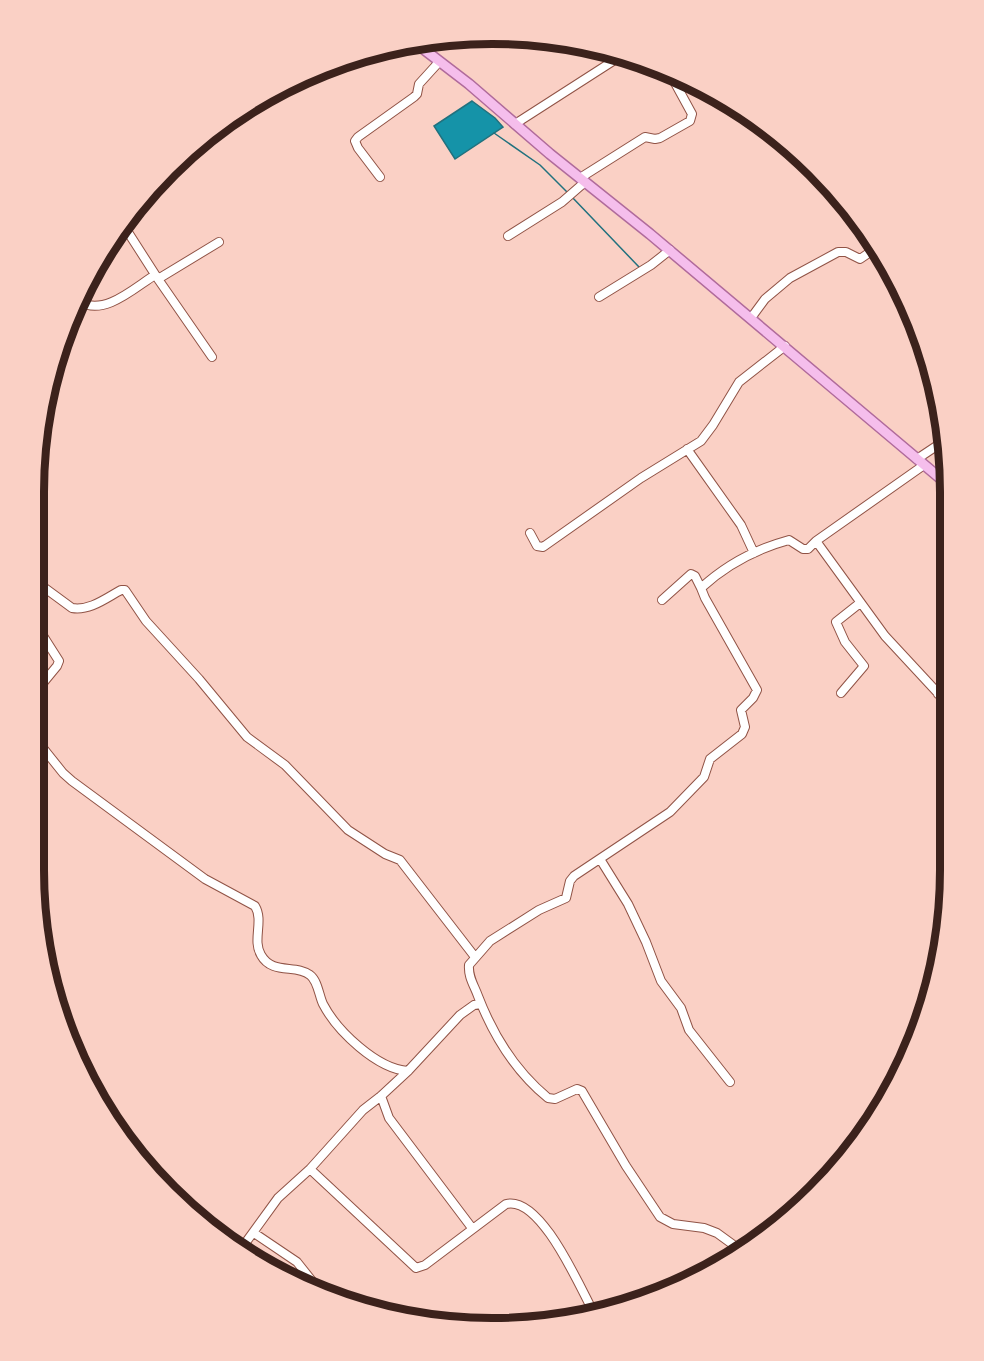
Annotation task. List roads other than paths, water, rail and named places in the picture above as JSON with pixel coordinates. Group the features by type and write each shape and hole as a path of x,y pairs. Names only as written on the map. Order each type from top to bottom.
{"main road":[{"path":"422,49 469,84 582,180 670,250 940,478"}],"street":[{"path":"515,124 613,60"},
{"path":"380,177 355,141 414,97 419,84 439,62"},
{"path":"508,236 562,202 582,180 645,137 660,138 690,121 692,114 675,83"},
{"path":"127,231 212,357"},
{"path":"85,304 91,307 106,305 219,242"},
{"path":"599,297 651,265 670,250"},
{"path":"751,318 765,299 790,278 838,252 846,252 860,259 870,252"},
{"path":"530,533 537,546 543,547 641,478 701,441 739,382 785,346"},
{"path":"701,588 733,563 754,553 789,540 803,549 811,547 938,447"},
{"path":"687,449 741,525 754,553"},
{"path":"816,541 885,636 938,694"},
{"path":"662,600 691,574 695,576 757,690 753,698 741,710 744,731 737,740 710,759 704,777 670,812 642,833 574,876 570,881 566,898 539,910 490,941 469,965 469,976 503,1049 546,1097 555,1099 577,1089 582,1090 626,1166 660,1217 673,1224 704,1228 717,1233 735,1246"},
{"path":"44,587 72,608 78,609 88,607 125,590 146,621 199,679 241,731 285,765 348,830 385,854 400,860 475,957"},
{"path":"841,693 864,666 845,642 836,622 860,603"},
{"path":"44,637 59,661 44,682"},
{"path":"44,748 72,781 205,879 255,906 259,913 258,948 262,957 277,967 311,975 324,1005 355,1043 369,1055 385,1064 408,1071"},
{"path":"600,858 628,904 661,981 679,1005 689,1030 730,1082"},
{"path":"245,1243 278,1198 310,1169 363,1110 408,1071 460,1015 474,1005 481,1004"},
{"path":"381,1096 389,1118 472,1228"},
{"path":"310,1169 416,1268 425,1265 506,1204 512,1203 529,1211 563,1252 591,1306"},
{"path":"254,1233 297,1262 310,1278"}],"water":[{"path":"472,101 503,127 455,159 434,126"}],"waterway":[{"path":"494,133 540,165 568,193"},
{"path":"571,196 639,267"}]}
